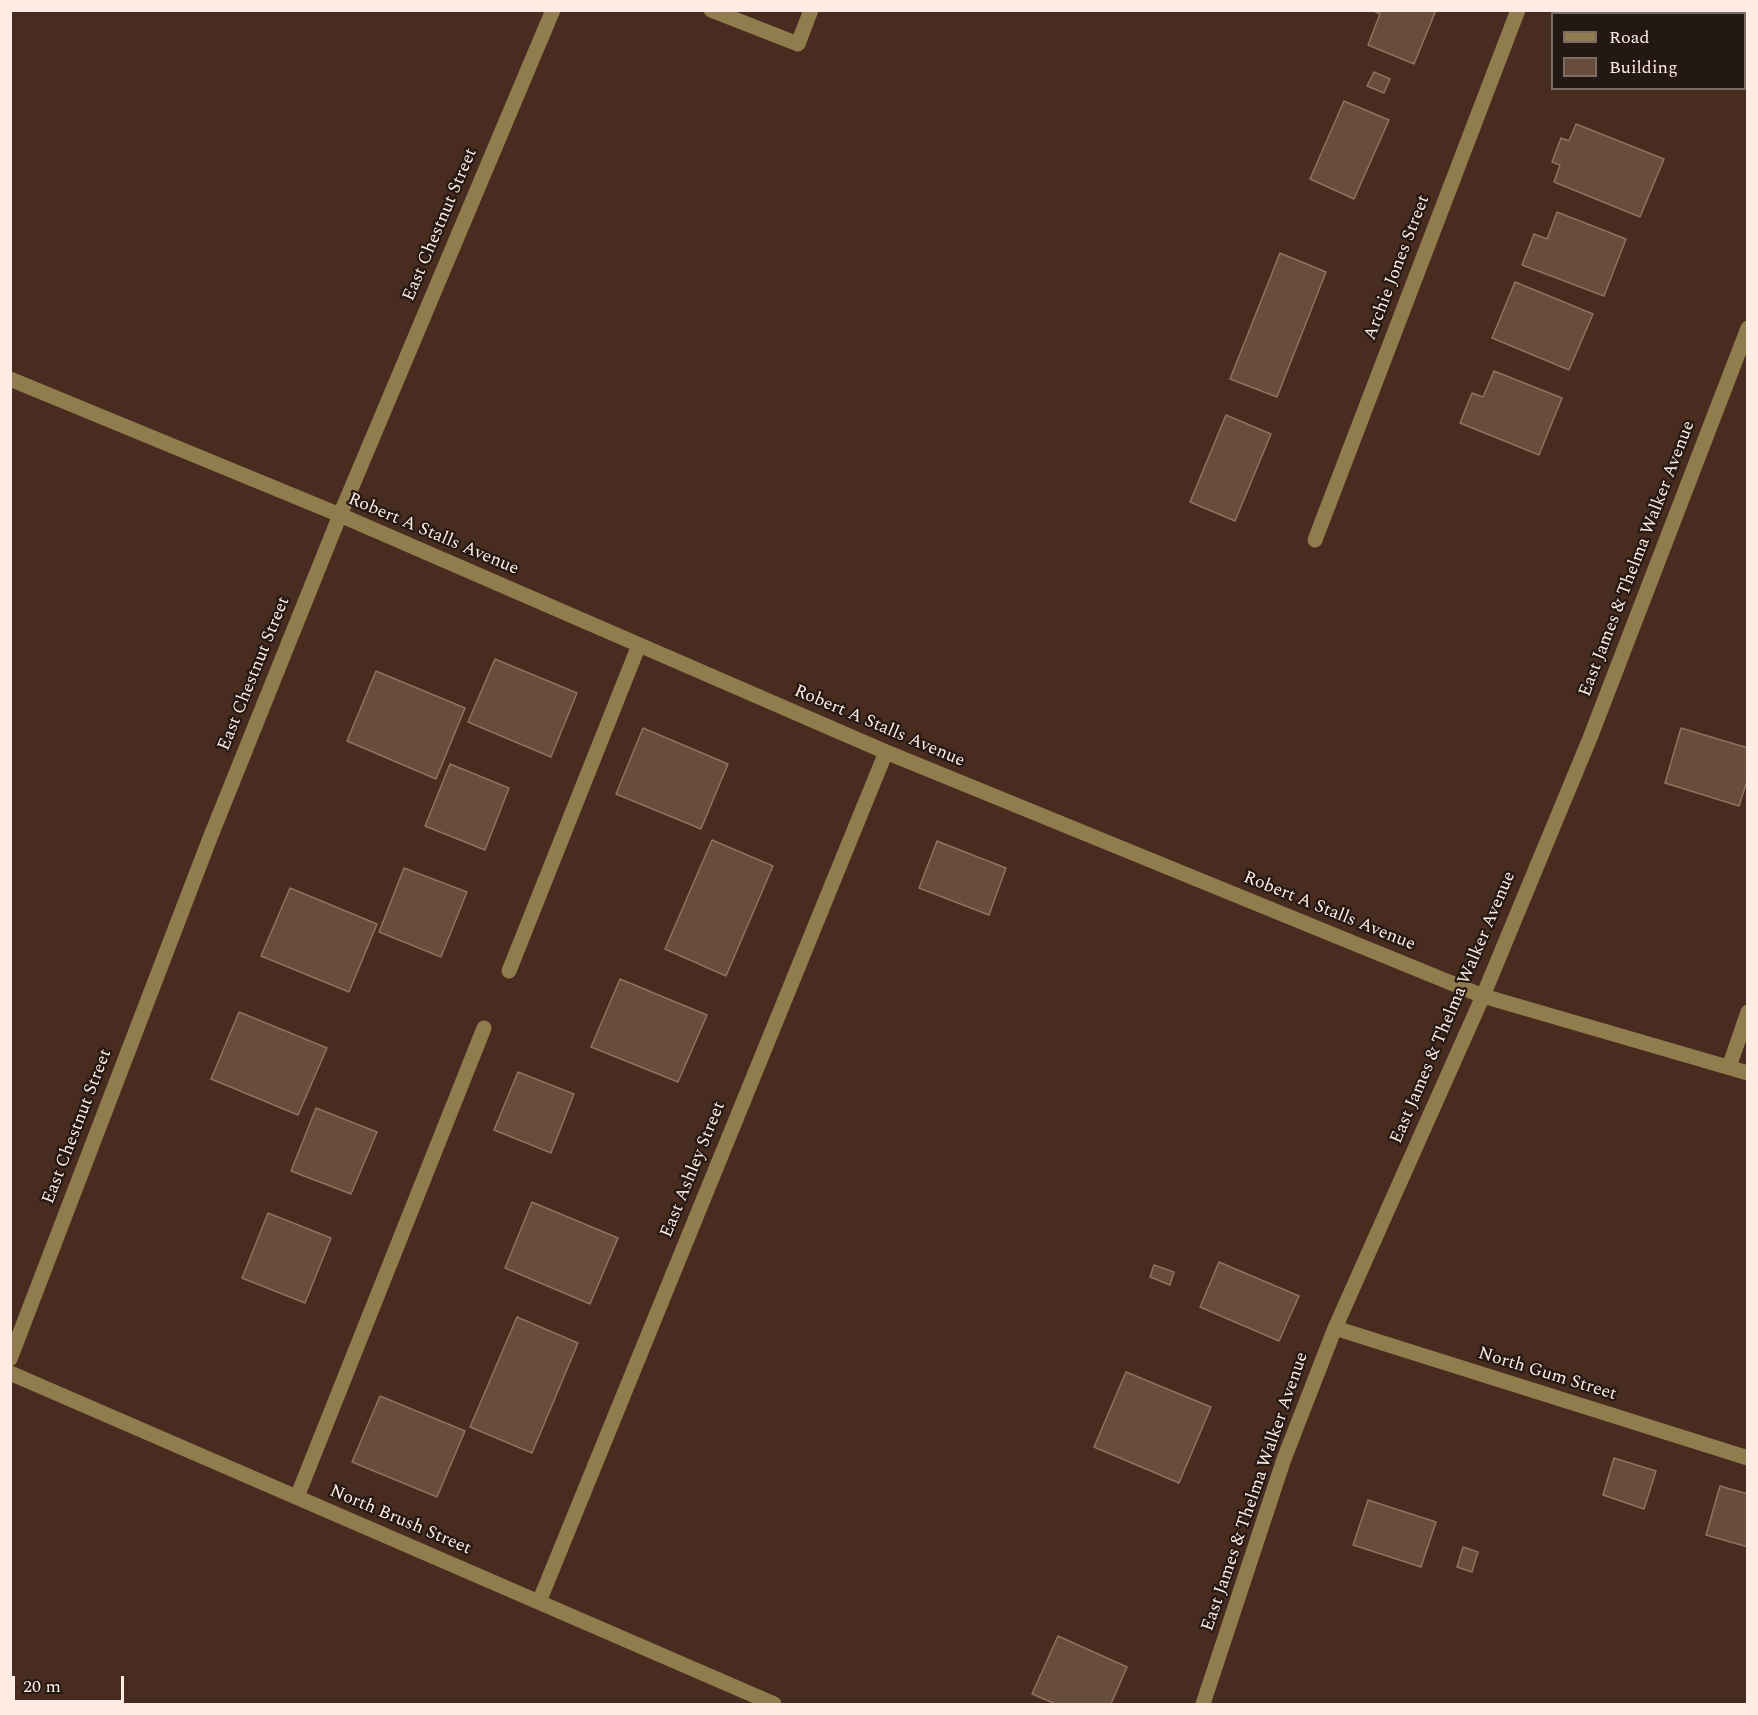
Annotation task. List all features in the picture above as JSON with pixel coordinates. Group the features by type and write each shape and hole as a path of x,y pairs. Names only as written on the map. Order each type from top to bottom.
{"street":[{"name":"East Chestnut Street","path":"10,1359 210,838 340,515 553,10"},
{"path":"711,10 798,44 811,10"},
{"name":"Archie Jones Street","path":"1315,540 1518,10"},
{"name":"East James & Thelma Walker Avenue","path":"1203,1704 1284,1459 1335,1328 1483,996 1590,738 1748,328"},
{"name":"Robert A Stalls Avenue","path":"10,379 340,515 886,752 1483,996 1748,1073"},
{"path":"509,971 639,645"},
{"name":"East Ashley Street","path":"539,1602 886,752"},
{"path":"1729,1067 1748,1012"},
{"path":"297,1497 484,1028"},
{"name":"North Gum Street","path":"1335,1328 1748,1458"},
{"name":"North Brush Street","path":"10,1373 774,1704"}],"building":[{"path":"1372,10 1436,10 1414,64 1368,45 1380,14"},
{"path":"1374,72 1390,79 1384,93 1367,86"},
{"path":"1344,101 1389,120 1354,199 1310,179"},
{"path":"1576,124 1664,159 1640,217 1554,182 1560,165 1552,162 1561,138 1569,141"},
{"path":"1557,212 1626,239 1604,296 1522,265 1534,234 1547,239"},
{"path":"1280,253 1326,272 1277,397 1230,379"},
{"path":"1515,282 1593,314 1569,370 1492,338"},
{"path":"1494,371 1562,398 1539,455 1460,423 1472,393 1483,397"},
{"path":"1226,415 1271,434 1235,521 1190,502"},
{"path":"495,659 577,693 551,757 468,722"},
{"path":"376,671 465,708 436,779 347,741"},
{"path":"643,728 728,764 701,829 616,794"},
{"path":"1681,728 1748,748 1748,778 1739,806 1665,783"},
{"path":"450,764 509,788 485,850 425,826"},
{"path":"712,840 773,866 726,976 665,949"},
{"path":"937,841 1006,868 989,915 919,888"},
{"path":"404,868 467,892 441,957 379,932"},
{"path":"290,888 377,924 349,992 261,956"},
{"path":"620,979 707,1015 678,1082 591,1047"},
{"path":"239,1012 327,1048 298,1115 211,1079"},
{"path":"518,1072 574,1094 551,1153 494,1130"},
{"path":"316,1108 377,1132 351,1194 291,1171"},
{"path":"532,1202 618,1238 590,1304 505,1268"},
{"path":"268,1213 331,1238 305,1303 242,1278"},
{"path":"1219,1262 1299,1296 1279,1341 1200,1307"},
{"path":"1154,1265 1174,1272 1170,1285 1150,1277"},
{"path":"517,1317 578,1343 532,1453 470,1427"},
{"path":"1126,1372 1211,1407 1179,1483 1094,1447"},
{"path":"380,1396 465,1431 437,1497 352,1462"},
{"path":"1614,1458 1656,1471 1644,1509 1603,1495"},
{"path":"1720,1486 1748,1494 1748,1547 1706,1535"},
{"path":"1368,1500 1436,1522 1421,1567 1353,1545"},
{"path":"1463,1547 1478,1552 1472,1572 1457,1567"},
{"path":"1058,1636 1127,1667 1111,1704 1056,1704 1032,1694"}]}
